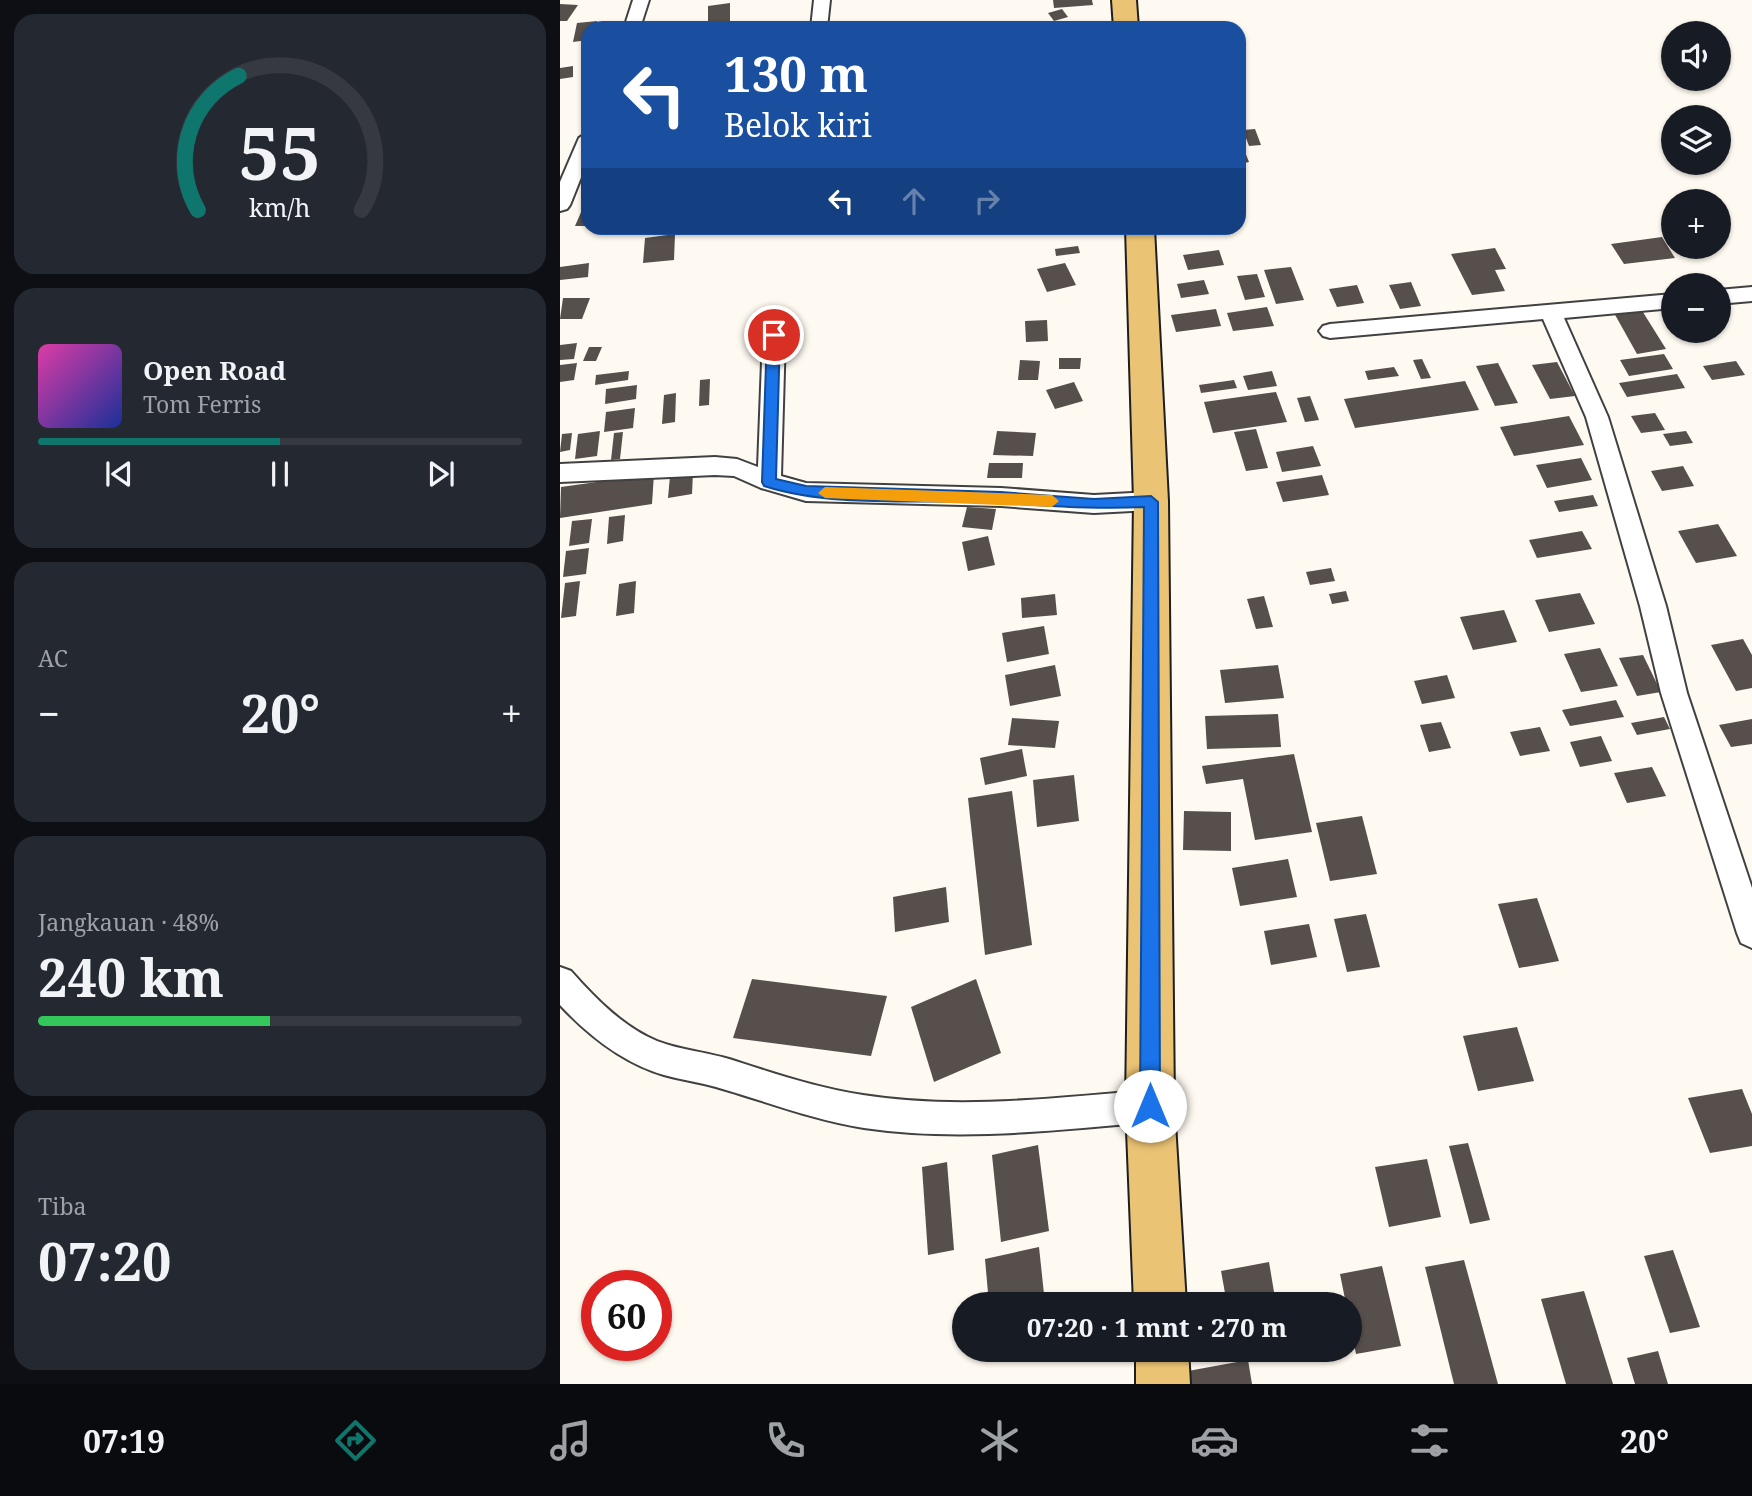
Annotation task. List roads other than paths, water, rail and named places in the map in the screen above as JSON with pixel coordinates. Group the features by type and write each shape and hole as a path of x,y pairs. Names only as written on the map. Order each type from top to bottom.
{"main road":[{"path":"1124,0 1126,21"},
{"path":"1140,235 1151,502 1150,1106 1159,1292"},
{"path":"1162,1362 1163,1384"}],"street":[{"path":"634,21 641,0"},
{"path":"820,21 822,0"},
{"path":"560,205 581,155"},
{"path":"1731,296 1752,294"},
{"path":"1330,331 1661,302"},
{"path":"1551,313 1597,417 1653,606 1674,693 1752,933"},
{"path":"769,482 774,335"},
{"path":"560,473 715,466 737,468 769,482 806,492 1001,497 1094,504 1151,502"},
{"path":"560,982 581,1006 620,1038 651,1055 715,1070 792,1096 884,1114 944,1117 1011,1117 1150,1106"}]}
